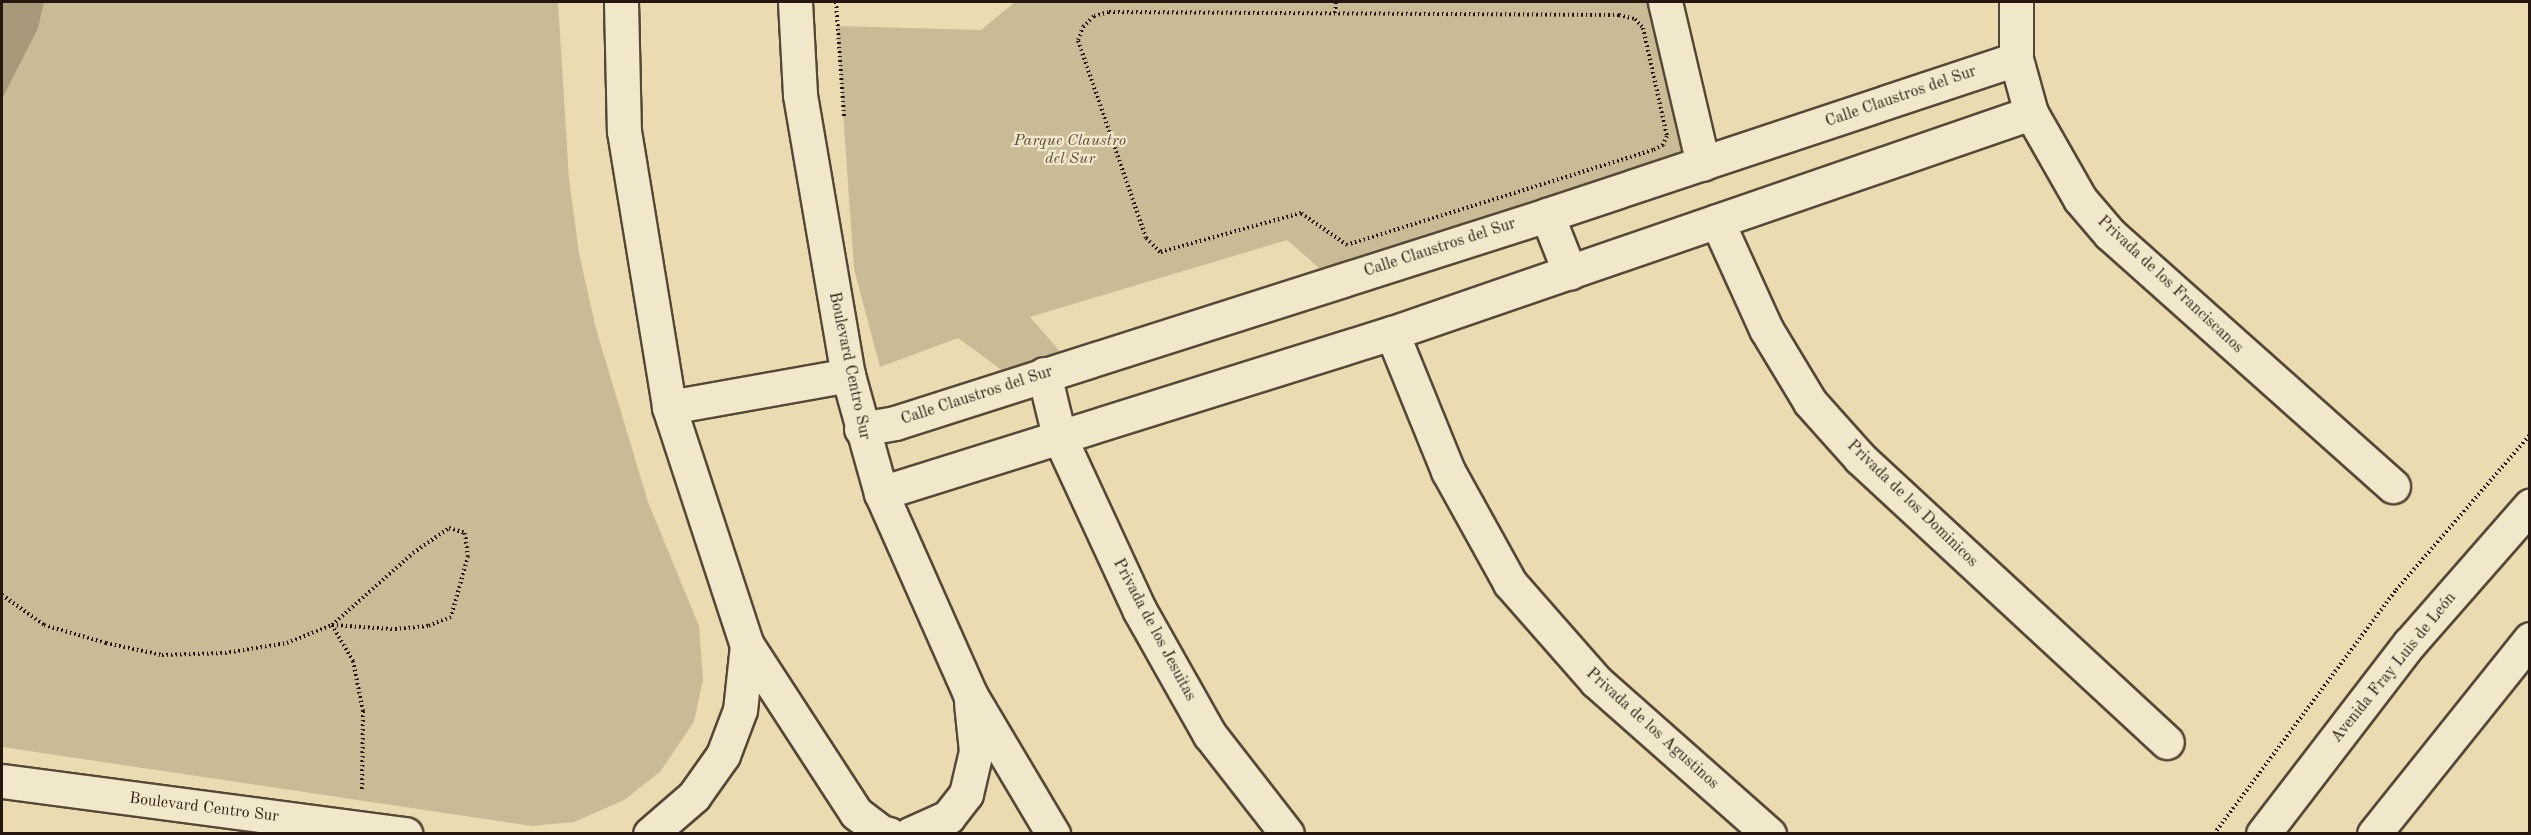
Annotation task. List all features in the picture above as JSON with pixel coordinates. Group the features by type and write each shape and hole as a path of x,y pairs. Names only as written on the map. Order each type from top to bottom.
{"street":[{"path":"621,2 624,131 669,407 747,645 856,813 880,832 889,834"},
{"name":"Boulevard Centro Sur","path":"795,2 800,95 848,375 861,429 881,493 922,594 970,694 1052,833"},
{"path":"1665,2 1703,164"},
{"name":"Privada de los Franciscanos","path":"2016,2 2016,58 2031,113 2080,199 2110,234 2393,486"},
{"name":"Calle Claustros del Sur","path":"861,429 895,423 1547,215 2016,58"},
{"path":"881,493 1392,333 2031,113"},
{"path":"1547,215 1570,273"},
{"name":"Privada de los Dominicos","path":"1717,221 1766,328 1810,402 1860,458 2167,742"},
{"name":"Privada de los Agustinos","path":"1392,333 1448,471 1510,583 1596,681 1769,834"},
{"name":"Privada de los Jesuitas","path":"1044,374 1059,436 1140,611 1210,735 1287,834"},
{"path":"669,407 848,375"},
{"name":"Avenida Fray Luis de León","path":"2263,834 2409,644 2529,506"},
{"path":"2374,834 2529,639"},
{"path":"650,834 694,796 723,755 740,710 747,645"},
{"path":"910,834 948,817 966,794 976,751 970,694"},
{"name":"Boulevard Centro Sur","path":"2,781 406,834"}],"path":[{"path":"1335,13 1336,2"},
{"path":"1109,12 1335,13 1619,15 1635,19 1643,28 1667,136 1663,145 1653,150 1347,244 1301,213 1160,252 1151,247 1078,40 1083,27 1094,16 1109,12"},
{"path":"2,595 44,625 162,655 225,653 287,643 332,625 412,553 449,528 465,533 468,556 451,617 428,626 392,629 332,625"},
{"path":"332,625 353,661 363,711 361,798"}],"green space":[{"path":"2,2 558,2 569,179 579,253 596,329 648,502 699,626 703,679 694,722 660,772 624,800 574,822 532,826 2,747"},
{"name":"Parque Claustro del Sur","path":"1015,2 1665,2 1703,164 1335,282 1287,240 1030,317 1071,364 1018,382 958,338 880,367 854,269 837,26 981,30"}],"shaded area":[{"path":"2,2 44,2 38,28 2,99"}]}
